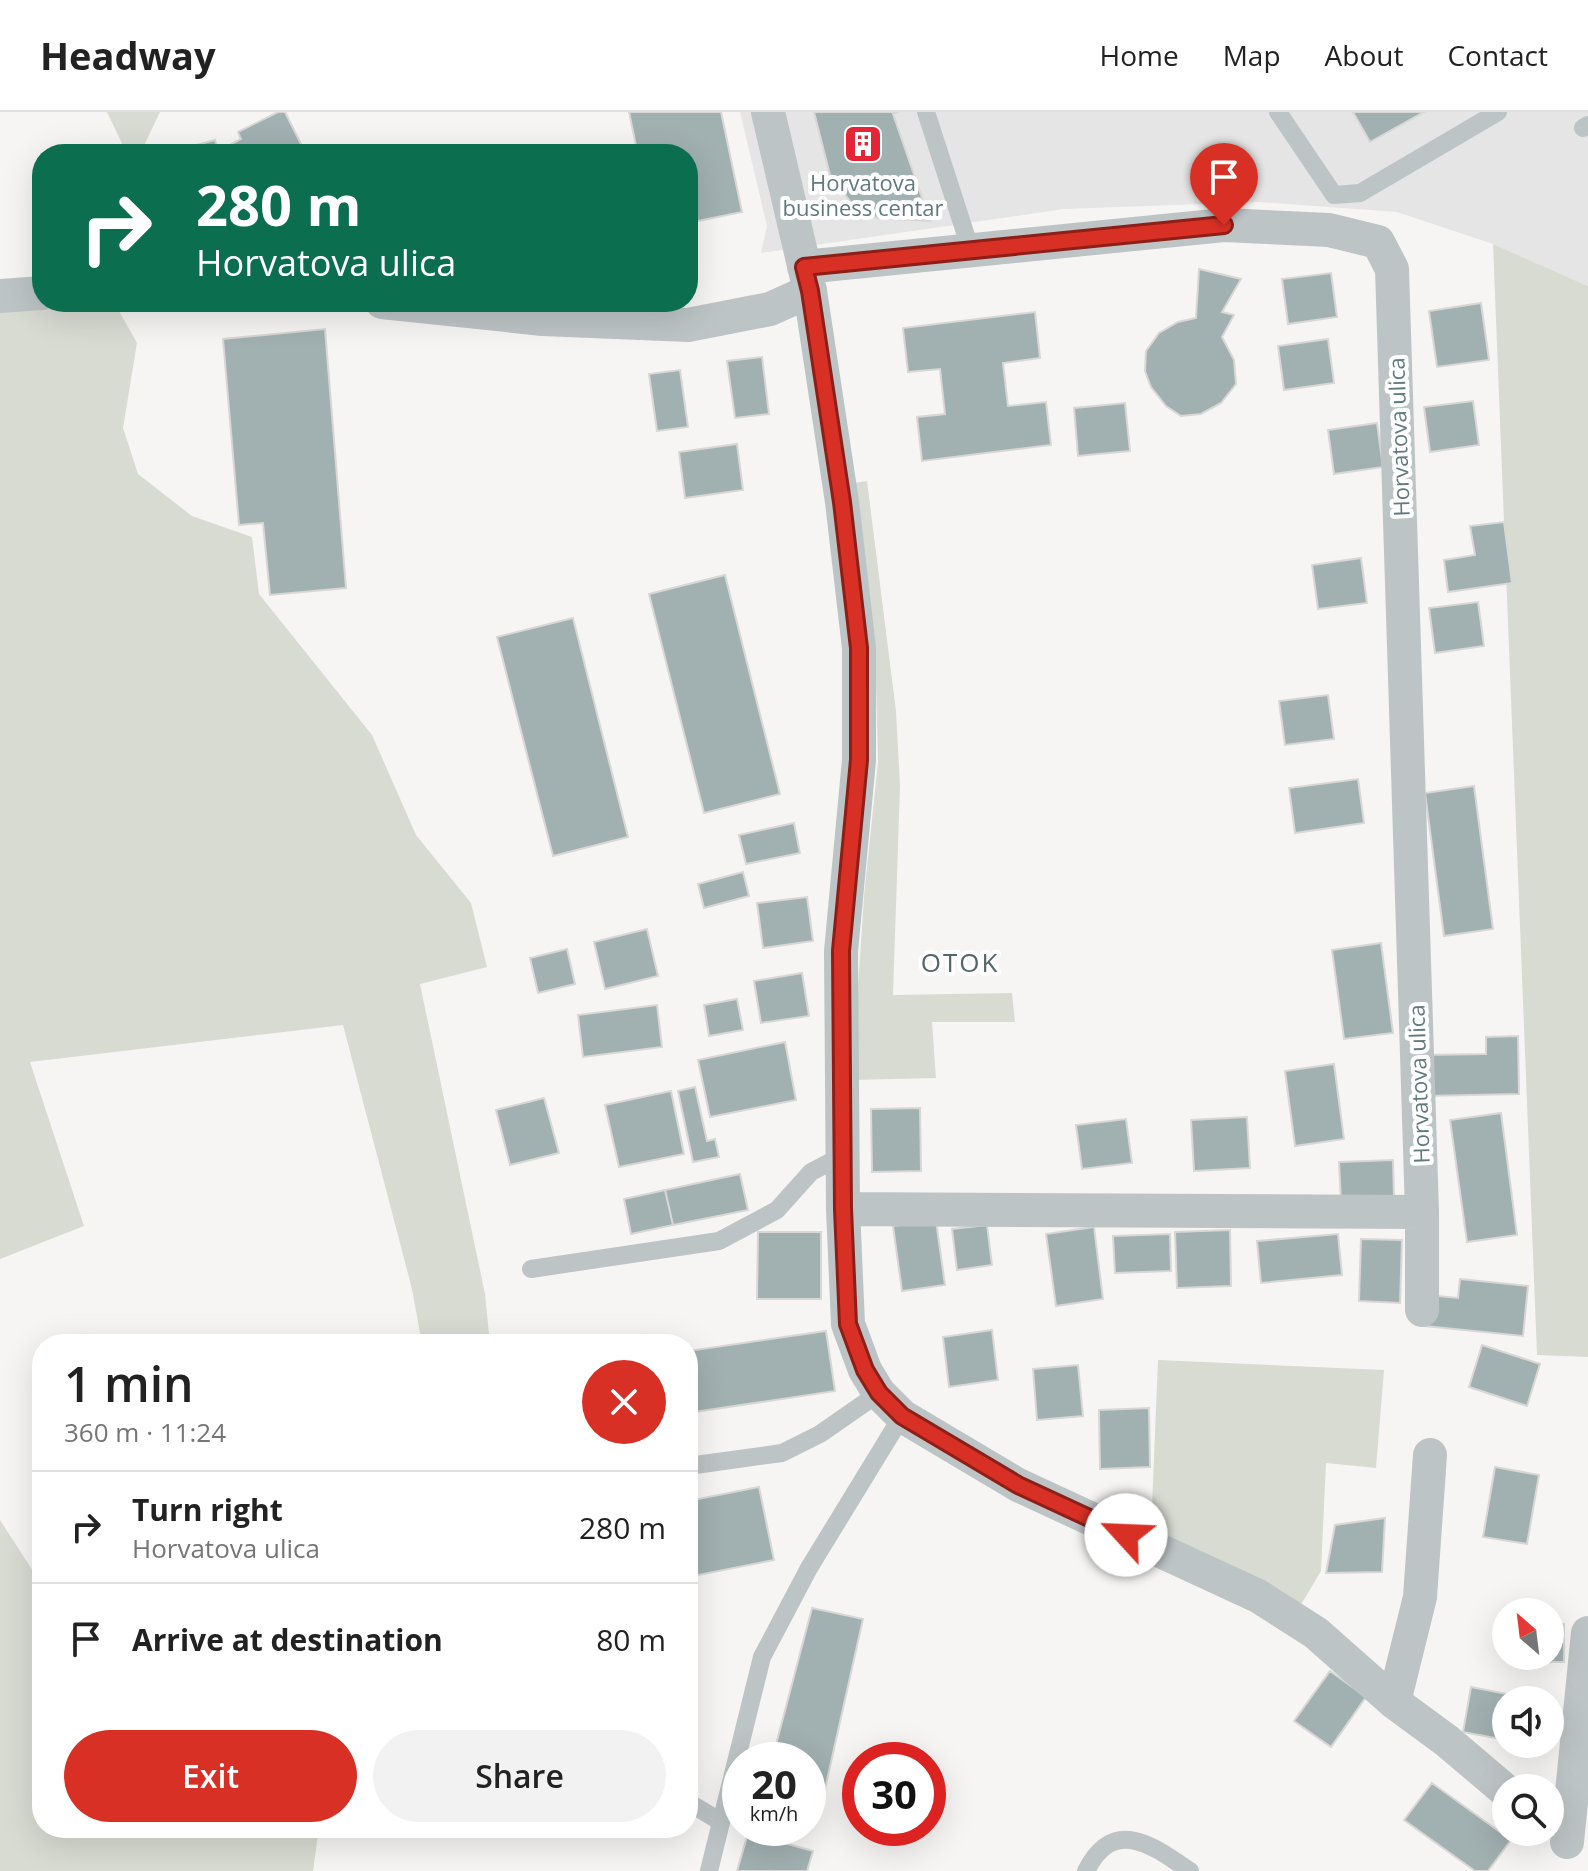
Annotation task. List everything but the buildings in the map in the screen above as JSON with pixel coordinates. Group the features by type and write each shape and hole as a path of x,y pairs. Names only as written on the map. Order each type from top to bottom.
{"street":[{"path":"768,112 807,279 842,502 859,648 859,760 841,951 843,1209 848,1324 865,1370 890,1404 1018,1485 1258,1596 1316,1633 1394,1702 1492,1779"},
{"name":"Horvatova ulica","path":"477,312 543,319 688,325 770,309 807,279 971,251 1224,225 1329,230 1378,242 1392,269 1422,1212 1422,1310"},
{"path":"0,296 32,294"},
{"path":"843,1209 1422,1212"},
{"path":"1394,1702 1420,1597 1430,1455"},
{"path":"1568,1844 1588,1633"}],"lane":[{"path":"926,112 971,251"},
{"path":"1278,112 1334,195 1360,193 1498,112"},
{"path":"531,1269 719,1241 777,1210 811,1172 844,1155"},
{"path":"698,1465 782,1453 890,1404"},
{"path":"709,1871 762,1657 890,1404"},
{"path":"698,1808 721,1822"},
{"path":"1086,1871 1095,1854 1115,1840 1134,1840 1159,1851 1190,1871"}],"shaded area":[{"path":"107,112 160,112 145,144 122,144"},
{"path":"740,112 1588,112 1588,286 1493,244 1397,212 1258,202 1064,209 761,253 767,226"},
{"path":"1493,244 1588,286 1588,1357 1537,1355"},
{"path":"32,306 32,312 120,312 137,343 123,428 138,474 192,516 252,537 259,594 372,735 416,835 471,903 487,967 420,984 485,1294 489,1334 420,1334 412,1289 343,1025 30,1062 84,1226 0,1259 0,307"},
{"path":"867,481 896,711 900,786 893,995 1012,993 1015,1022 932,1022 936,1078 852,1080 864,896 878,762 876,682 854,483"},
{"path":"1158,1360 1384,1370 1376,1468 1326,1463 1321,1571 1299,1608 1151,1531"},
{"path":"0,1520 32,1570 32,1838 318,1838 313,1871 0,1871"}],"place":[{"name":"Horvatova business centar","path":"863,144"}],"district":[{"name":"OTOK","path":"960,962"}],"route":[{"path":"1126,1535 1018,1485 902,1416 879,1393 865,1370 848,1324 843,1209 841,951 859,760 859,648 842,502 804,267 1224,225"}]}
